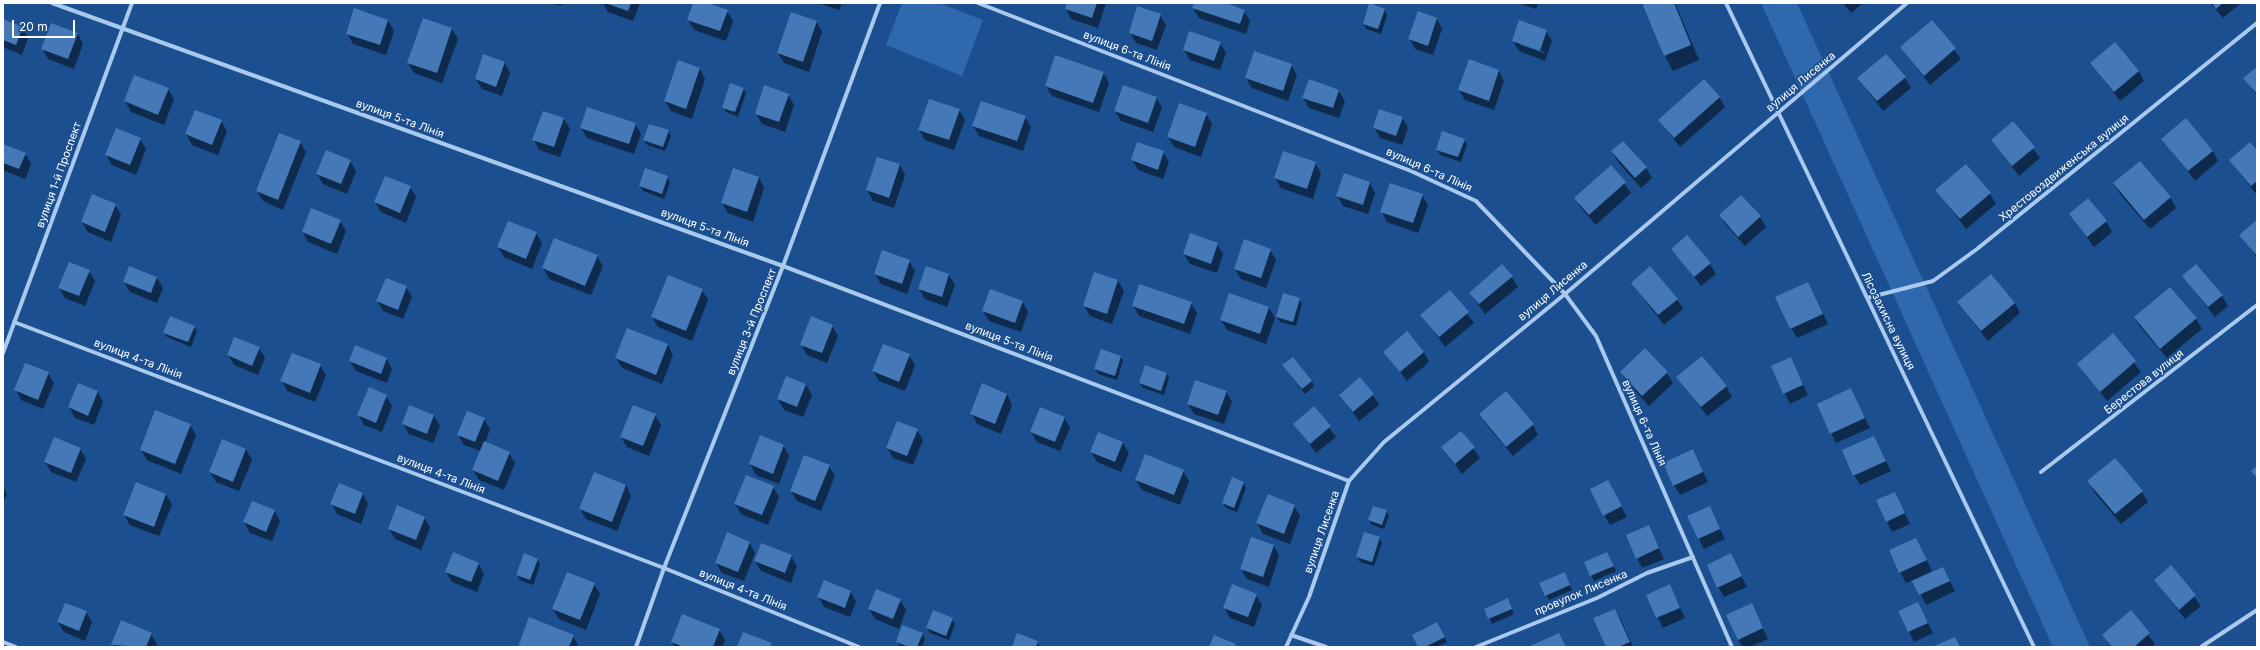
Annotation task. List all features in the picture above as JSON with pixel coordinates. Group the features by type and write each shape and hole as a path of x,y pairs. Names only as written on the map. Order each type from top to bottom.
{"street":[{"name":"вулиця 5-та Лінія","path":"52,3 784,266 1349,481"},
{"name":"вулиця 1-й Проспект","path":"3,353 132,3"},
{"name":"вулиця 3-й Проспект","path":"636,647 664,568 784,266 880,3"},
{"name":"вулиця 6-та Лінія","path":"978,3 1411,171 1476,201 1565,294 1596,336 1732,647"},
{"name":"Лісозахисна вулиця","path":"1726,3 2034,647"},
{"name":"вулиця Лисенка","path":"1286,647 1308,597 1349,481 1384,442 1565,294 1907,3"},
{"name":"Хрестовоздвиженська вулиця","path":"1867,298 1932,281 1977,249 2257,24"},
{"name":"Берестова вулиця","path":"2041,472 2257,305"},
{"name":"вулиця 4-та Лінія","path":"14,322 664,568 859,647"},
{"name":"провулок Лисенка","path":"1476,647 1597,598 1647,574 1693,557"},
{"path":"2201,647 2257,610"},
{"path":"1291,635 1326,647"},
{"path":"3,642 16,647"}],"shaded area":[{"path":"902,3 939,3 983,20 962,76 886,45"},
{"path":"1761,3 1797,3 2090,647 2053,647"}],"building":[{"path":"605,3 631,3 628,11"},
{"path":"693,3 708,3 728,10 720,31 687,20"},
{"path":"1067,3 1097,3 1092,18 1065,9"},
{"path":"1194,3 1226,3 1245,10 1240,24 1192,8"},
{"path":"1369,3 1385,9 1378,29 1363,24"},
{"path":"1642,3 1674,3 1691,45 1664,56"},
{"path":"2212,3 2223,3 2216,9"},
{"path":"1137,6 1161,14 1152,41 1129,33"},
{"path":"354,8 388,20 380,45 346,34"},
{"path":"1418,11 1437,18 1428,46 1408,39"},
{"path":"791,12 817,21 803,62 777,53"},
{"path":"423,18 452,28 437,73 407,63"},
{"path":"3,19 23,27 16,45 3,40"},
{"path":"1519,20 1547,30 1540,51 1512,41"},
{"path":"1932,20 1956,48 1924,76 1900,47"},
{"path":"51,23 78,33 68,59 41,49"},
{"path":"1189,31 1221,42 1214,61 1183,50"},
{"path":"2115,42 2139,71 2114,92 2090,63"},
{"path":"1254,51 1292,64 1283,91 1245,78"},
{"path":"483,54 505,62 496,87 475,79"},
{"path":"1886,54 1906,77 1877,101 1857,78"},
{"path":"1055,55 1104,72 1093,103 1045,86"},
{"path":"1469,59 1499,70 1489,101 1458,90"},
{"path":"678,60 700,68 686,109 664,101"},
{"path":"2257,67 2257,94 2243,78"},
{"path":"134,75 169,88 158,115 124,101"},
{"path":"1309,79 1339,90 1333,108 1302,98"},
{"path":"1704,79 1720,97 1674,138 1658,120"},
{"path":"730,83 744,88 735,112 722,108"},
{"path":"764,85 789,94 779,122 755,114"},
{"path":"1123,85 1157,97 1148,123 1114,111"},
{"path":"929,99 960,109 949,140 918,130"},
{"path":"981,101 1026,116 1017,141 972,126"},
{"path":"1179,103 1207,113 1195,147 1167,137"},
{"path":"587,107 636,123 629,144 580,128"},
{"path":"1379,109 1403,117 1396,136 1373,128"},
{"path":"195,110 222,120 212,145 185,134"},
{"path":"543,111 564,118 554,147 532,140"},
{"path":"2186,118 2213,151 2188,171 2161,139"},
{"path":"2013,121 2035,147 2012,166 1991,140"},
{"path":"649,124 669,130 663,147 643,140"},
{"path":"116,128 141,138 130,165 105,155"},
{"path":"1442,131 1465,139 1458,157 1436,150"},
{"path":"279,133 301,141 278,200 256,191"},
{"path":"1623,141 1647,167 1635,178 1611,151"},
{"path":"1137,142 1164,151 1158,170 1131,160"},
{"path":"2250,142 2257,150 2257,181 2251,186 2229,160"},
{"path":"3,144 26,153 19,169 3,163"},
{"path":"326,150 351,160 341,184 316,174"},
{"path":"1283,151 1316,162 1307,189 1274,178"},
{"path":"877,157 900,164 889,198 866,190"},
{"path":"2140,161 2171,197 2144,220 2113,183"},
{"path":"1966,164 1991,193 1960,219 1935,190"},
{"path":"1611,165 1626,182 1589,215 1574,198"},
{"path":"645,168 668,176 662,194 639,186"},
{"path":"733,168 759,177 747,212 721,203"},
{"path":"1344,173 1370,182 1363,205 1336,196"},
{"path":"385,176 411,186 400,213 374,202"},
{"path":"1390,183 1423,194 1413,223 1380,212"},
{"path":"92,194 116,204 105,232 81,222"},
{"path":"1741,195 1761,216 1738,237 1719,215"},
{"path":"2088,198 2107,221 2087,237 2069,214"},
{"path":"311,208 341,220 331,244 302,232"},
{"path":"2257,220 2257,256 2239,235"},
{"path":"508,221 537,232 526,259 497,247"},
{"path":"1190,233 1218,243 1211,264 1183,254"},
{"path":"1687,235 1711,263 1694,277 1671,249"},
{"path":"554,238 598,255 585,286 542,268"},
{"path":"1244,239 1271,249 1261,278 1234,269"},
{"path":"882,250 910,260 902,284 874,274"},
{"path":"69,262 90,270 79,296 58,288"},
{"path":"1502,264 1513,276 1479,304 1469,293"},
{"path":"2196,264 2223,295 2208,307 2182,276"},
{"path":"129,266 157,277 151,293 123,282"},
{"path":"926,266 949,274 942,297 918,289"},
{"path":"1650,266 1678,299 1658,315 1631,283"},
{"path":"1094,272 1118,280 1107,314 1083,306"},
{"path":"1991,274 2015,303 1981,331 1957,302"},
{"path":"668,275 703,289 686,331 651,317"},
{"path":"386,278 407,286 398,310 376,301"},
{"path":"1808,282 1823,314 1790,329 1775,297"},
{"path":"1139,284 1192,302 1184,324 1132,306"},
{"path":"2170,287 2197,318 2160,349 2134,317"},
{"path":"990,289 1023,301 1015,323 982,311"},
{"path":"1450,290 1469,312 1439,337 1420,315"},
{"path":"1229,293 1269,307 1260,334 1220,320"},
{"path":"1283,293 1300,298 1293,322 1276,317"},
{"path":"170,316 195,326 188,342 163,333"},
{"path":"811,316 833,325 822,353 800,345"},
{"path":"627,328 668,344 656,375 615,358"},
{"path":"1407,331 1424,352 1400,372 1383,352"},
{"path":"2113,333 2136,361 2100,392 2077,364"},
{"path":"234,337 260,347 252,366 227,355"},
{"path":"883,344 910,354 899,382 872,371"},
{"path":"355,345 387,358 381,374 349,361"},
{"path":"1645,348 1668,372 1642,396 1620,372"},
{"path":"1101,349 1121,356 1115,376 1094,369"},
{"path":"292,353 321,364 310,393 280,381"},
{"path":"1702,356 1727,386 1701,407 1676,377"},
{"path":"1293,357 1312,381 1302,389 1282,365"},
{"path":"1791,357 1803,385 1783,394 1771,366"},
{"path":"25,363 49,372 38,400 14,390"},
{"path":"1145,365 1167,373 1161,391 1139,383"},
{"path":"786,376 806,384 797,407 777,399"},
{"path":"1360,377 1374,394 1353,412 1339,395"},
{"path":"1195,380 1227,391 1218,415 1187,404"},
{"path":"78,383 98,391 88,416 68,407"},
{"path":"982,383 1007,394 995,424 970,414"},
{"path":"369,387 387,395 376,423 357,415"},
{"path":"1851,388 1865,418 1830,434 1817,404"},
{"path":"1506,391 1534,424 1506,447 1479,414"},
{"path":"409,405 434,415 427,434 402,424"},
{"path":"633,405 656,414 643,446 620,437"},
{"path":"1314,406 1331,426 1310,444 1293,424"},
{"path":"1040,407 1065,417 1055,442 1030,432"},
{"path":"155,410 191,424 175,464 140,450"},
{"path":"467,411 485,418 475,442 457,435"},
{"path":"897,421 918,429 907,456 886,448"},
{"path":"1461,431 1475,447 1455,464 1441,447"},
{"path":"1098,432 1123,442 1115,462 1090,452"},
{"path":"760,435 784,445 773,474 749,464"},
{"path":"1874,436 1886,461 1853,476 1842,450"},
{"path":"54,437 81,448 71,473 44,462"},
{"path":"222,439 246,449 233,482 209,472"},
{"path":"484,441 510,452 498,481 472,470"},
{"path":"1693,449 1703,472 1673,486 1663,463"},
{"path":"1145,454 1184,470 1174,495 1135,480"},
{"path":"804,455 830,465 815,501 790,491"},
{"path":"2115,458 2143,491 2115,514 2087,481"},
{"path":"2257,466 2257,478 2251,471"},
{"path":"594,472 626,485 612,522 579,509"},
{"path":"746,475 774,486 762,515 734,504"},
{"path":"1232,477 1244,482 1234,508 1222,503"},
{"path":"1608,480 1622,506 1603,516 1590,489"},
{"path":"136,482 166,494 154,527 123,515"},
{"path":"339,483 363,493 355,514 330,504"},
{"path":"1895,492 1905,513 1886,522 1876,500"},
{"path":"1268,494 1295,505 1284,534 1256,523"},
{"path":"252,501 275,510 266,532 243,522"},
{"path":"397,505 425,517 416,540 388,529"},
{"path":"1373,506 1387,510 1382,525 1368,520"},
{"path":"1710,506 1720,529 1698,539 1687,516"},
{"path":"1649,525 1659,548 1636,559 1626,535"},
{"path":"727,532 750,542 738,572 715,563"},
{"path":"1364,532 1380,537 1372,562 1356,557"},
{"path":"1251,537 1274,545 1263,577 1240,569"},
{"path":"1916,538 1927,560 1899,573 1889,550"},
{"path":"761,543 792,555 785,573 754,561"},
{"path":"453,552 479,563 471,582 445,572"},
{"path":"1607,552 1614,566 1590,576 1584,562"},
{"path":"524,553 538,559 530,580 516,575"},
{"path":"1731,553 1742,576 1717,588 1707,565"},
{"path":"2171,565 2196,595 2179,610 2154,580"},
{"path":"1943,567 1950,581 1919,595 1912,581"},
{"path":"567,572 595,583 580,620 552,609"},
{"path":"1565,572 1570,585 1545,596 1539,583"},
{"path":"824,580 851,591 845,608 817,597"},
{"path":"1232,584 1257,594 1248,617 1223,608"},
{"path":"1670,584 1680,608 1656,618 1646,595"},
{"path":"876,589 901,599 893,619 868,609"},
{"path":"1508,598 1512,609 1488,619 1484,609"},
{"path":"1918,602 1928,623 1908,632 1898,611"},
{"path":"65,603 87,611 79,631 57,622"},
{"path":"1752,603 1763,628 1738,640 1726,615"},
{"path":"1615,609 1630,642 1618,647 1606,647 1593,618"},
{"path":"933,610 953,618 946,636 926,628"},
{"path":"2131,610 2150,633 2134,647 2112,647 2102,635"},
{"path":"682,614 720,629 713,647 684,647 671,642"},
{"path":"529,617 574,635 569,647 518,647"},
{"path":"121,620 152,633 146,647 111,645"},
{"path":"1437,622 1445,637 1425,647 1418,647 1412,635"},
{"path":"902,625 923,633 917,647 909,647 896,642"},
{"path":"743,632 772,643 770,647 737,647"},
{"path":"1017,633 1038,641 1036,647 1012,647"},
{"path":"1559,633 1566,647 1528,647"},
{"path":"1214,635 1236,644 1235,647 1209,647"},
{"path":"1955,637 1960,647 1932,647"}]}
